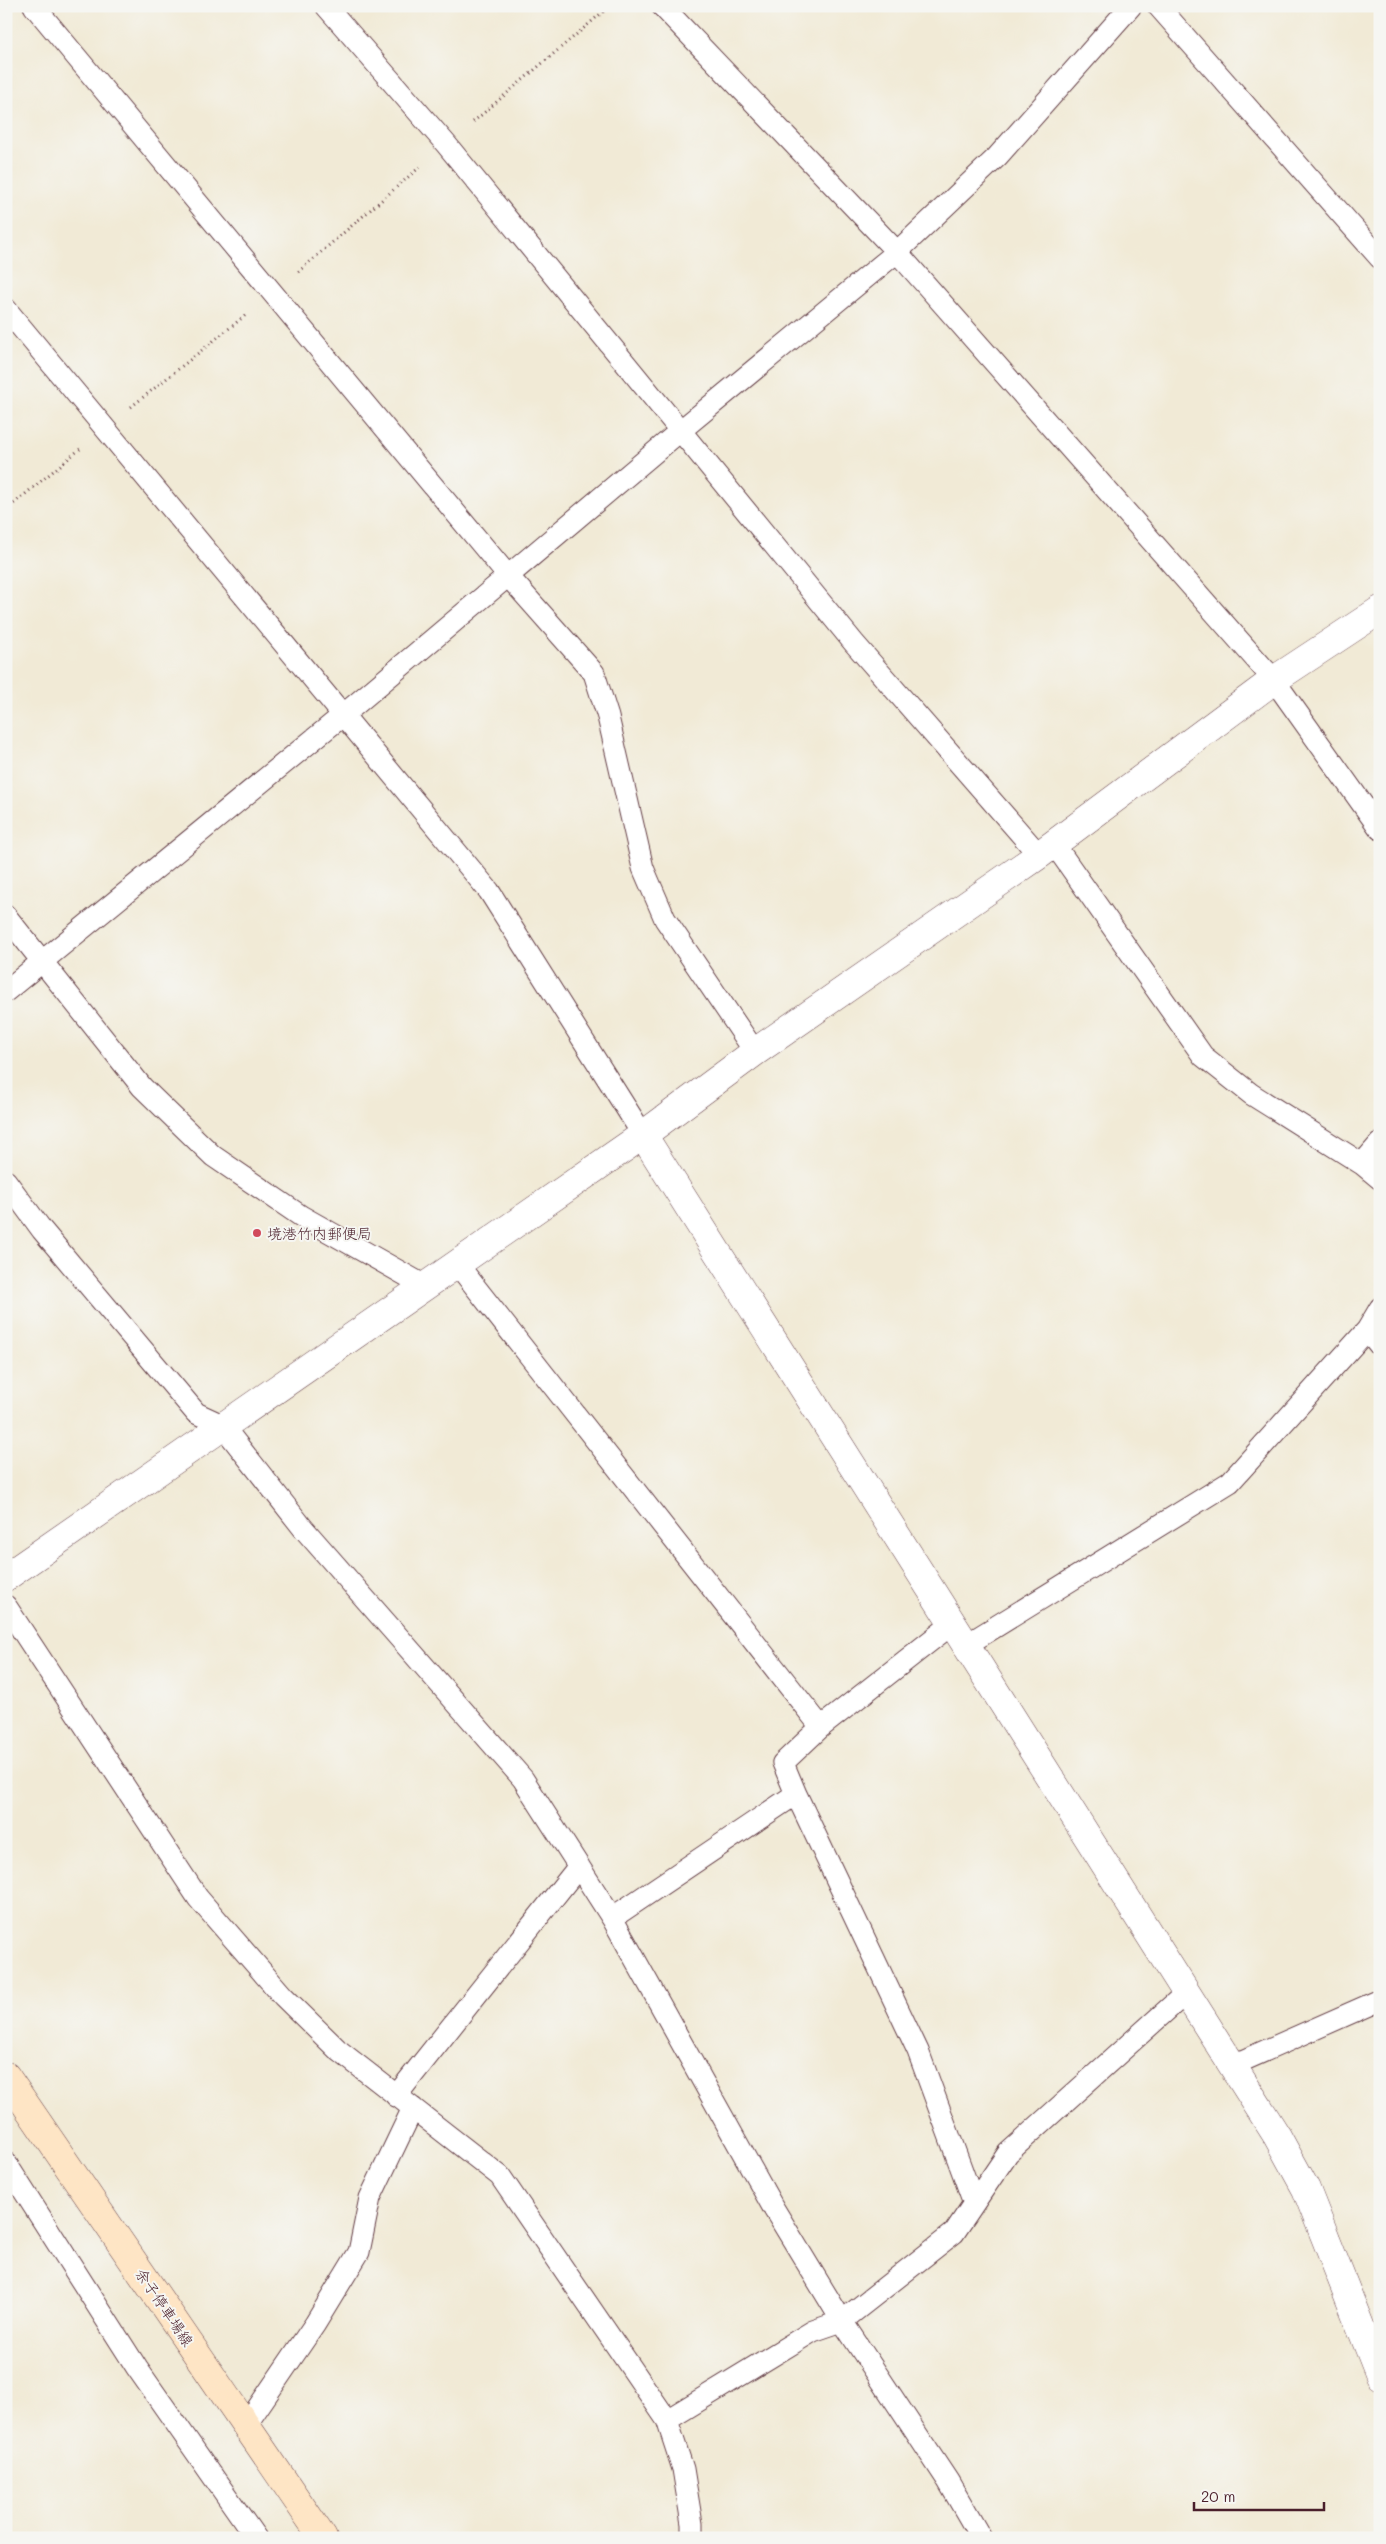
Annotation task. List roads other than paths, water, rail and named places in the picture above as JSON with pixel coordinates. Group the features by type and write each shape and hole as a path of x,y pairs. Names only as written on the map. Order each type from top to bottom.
{"main road":[{"name":"余子停車場線","path":"6,2076 323,2538"}],"street":[{"path":"6,1577 643,1134 756,1052 1047,849 1274,680 1380,610"},
{"path":"643,1134 1277,2136 1306,2189 1380,2376"}],"lane":[{"path":"34,6 274,292 508,576 594,673 608,717 643,868 665,919 756,1052"},
{"path":"326,6 446,144 854,643 1047,849 1203,1056 1251,1094 1362,1164 1380,1179"},
{"path":"662,6 897,252 1274,680 1380,829"},
{"path":"6,991 342,716 680,431 897,252 997,158 1131,6"},
{"path":"1158,6 1380,258"},
{"path":"6,309 489,892 643,1134"},
{"path":"6,916 142,1087 213,1156 301,1216 425,1286"},
{"path":"1362,1164 1380,1143"},
{"path":"6,1181 42,1230 196,1412 222,1425 303,1528 523,1778 612,1918 774,2209 842,2321 948,2481 981,2538"},
{"path":"458,1264 821,1727"},
{"path":"974,2203 918,2050 783,1763 821,1727 959,1634 1230,1482 1373,1338 1380,1308"},
{"path":"6,1606 198,1898 296,2009 337,2049 500,2176 667,2420 683,2469 692,2524 692,2538"},
{"path":"612,1918 796,1794"},
{"path":"246,2425 315,2324 359,2252 370,2198 404,2102 579,1866"},
{"path":"667,2420 813,2331 842,2321 954,2233 1008,2152 1187,1992"},
{"path":"1232,2065 1380,2000"},
{"path":"6,2163 137,2368 256,2538"}],"place":[{"name":"境港竹内郵便局","path":"257,1233"}]}
